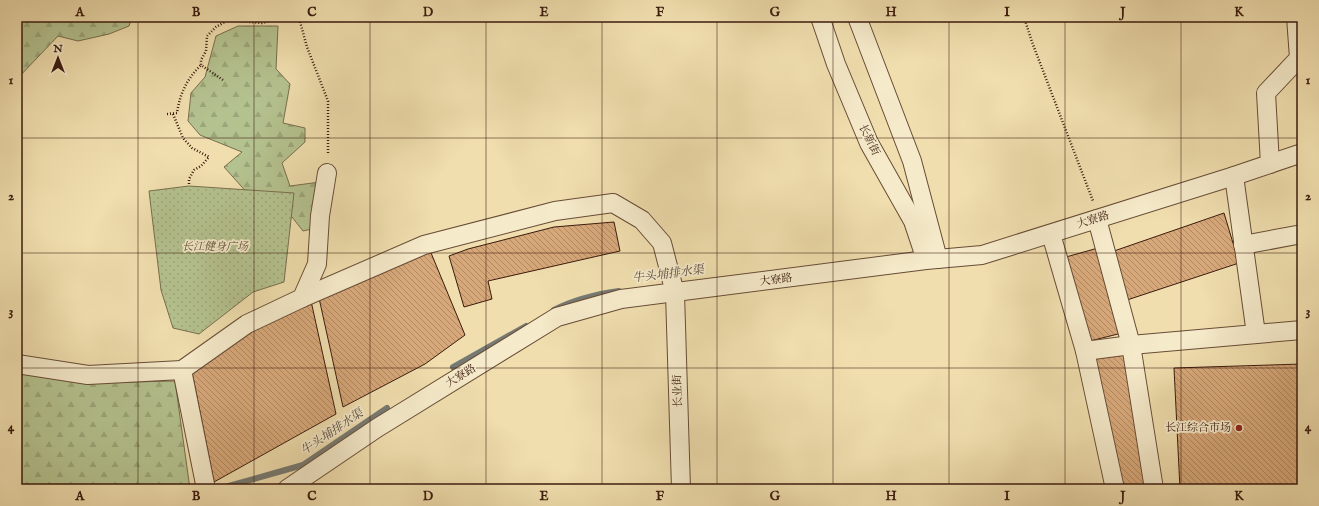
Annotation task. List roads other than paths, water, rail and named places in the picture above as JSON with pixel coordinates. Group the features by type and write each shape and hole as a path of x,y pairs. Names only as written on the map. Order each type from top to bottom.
{"street":[{"name":"长新街","path":"820,17 836,64 869,143 913,221 932,260"},
{"path":"857,17 912,161 932,260"},
{"path":"1270,164 1266,93 1299,58 1296,17"},
{"name":"大寮路","path":"287,489 377,428 557,317 621,299 674,287 982,255 1234,176 1302,153"},
{"path":"302,298 317,264 320,216 327,173"},
{"path":"1234,176 1256,334"},
{"name":"长业街","path":"182,370 247,324 302,298 424,245 555,211 613,203 642,220 662,243 674,287 681,489"},
{"path":"1097,219 1131,345 1154,489"},
{"path":"1051,234 1085,351 1115,489"},
{"path":"1243,245 1302,234"},
{"path":"1085,351 1131,345 1302,330"},
{"path":"17,364 88,375 182,370 206,489"}],"waterway":[{"name":"牛头埔排水渠","path":"554,310 569,303 586,298 619,291"},
{"name":"牛头埔排水渠","path":"453,367 526,326"},
{"name":"牛头埔排水渠","path":"218,489 303,465 387,408"}],"place":[{"name":"长江综合市场","path":"1239,428"}],"park label":[{"name":"长江健身广场","path":"215,247"}]}
